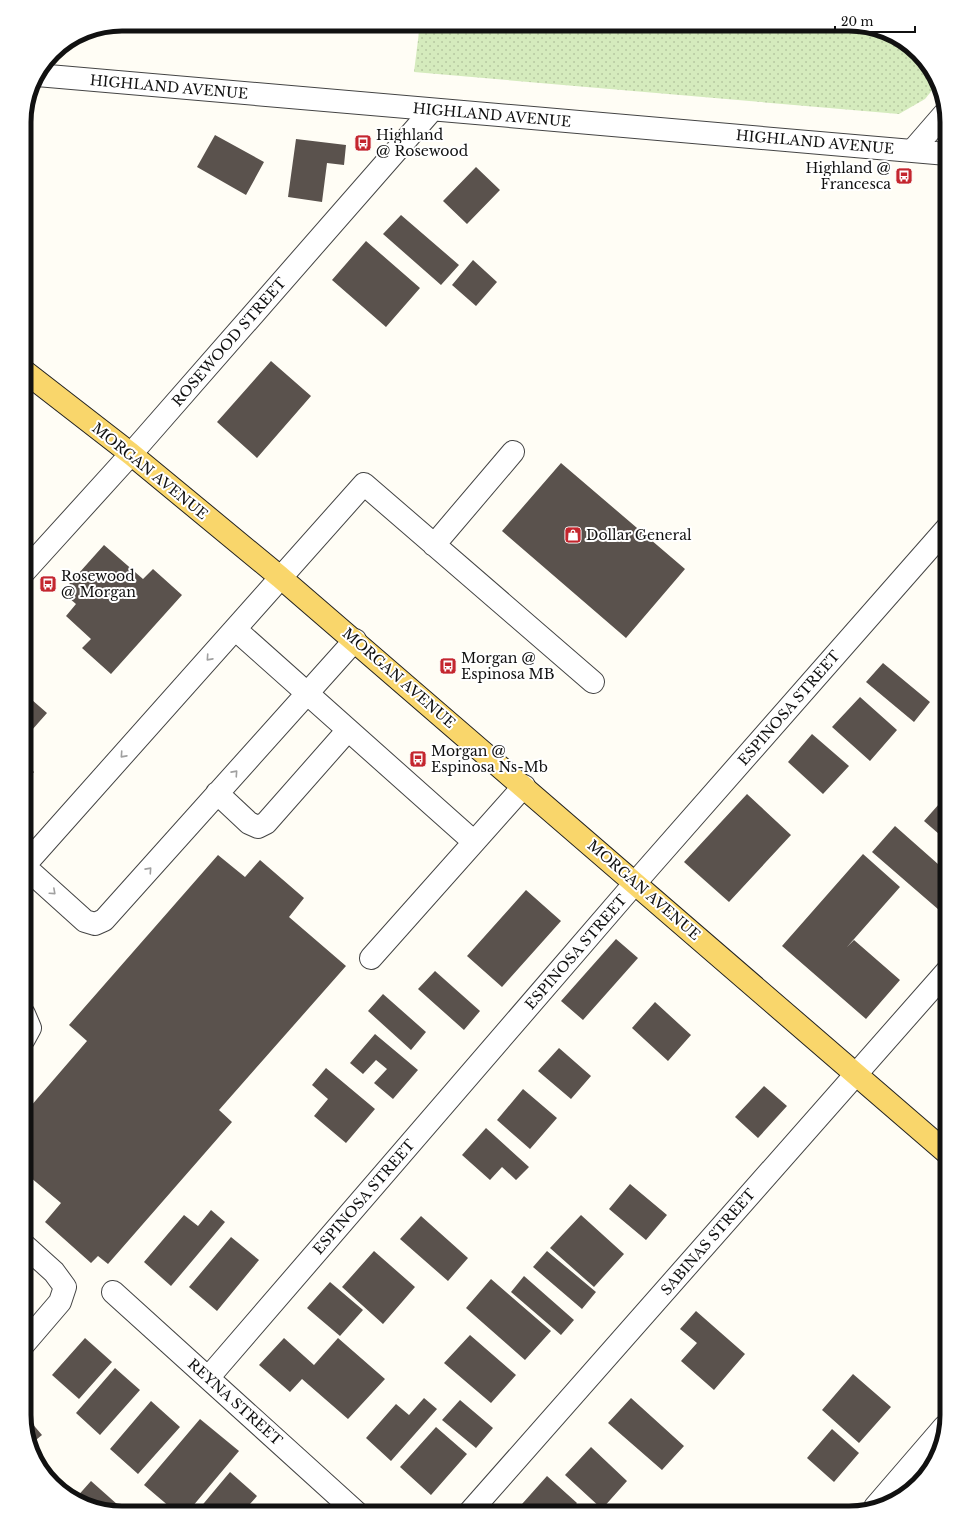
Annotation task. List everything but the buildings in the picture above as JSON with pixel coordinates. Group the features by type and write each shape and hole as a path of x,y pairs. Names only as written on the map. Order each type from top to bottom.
{"main road":[{"name":"MORGAN AVENUE","path":"31,376 132,454 355,640 940,1147"}],"street":[{"name":"HIGHLAND AVENUE","path":"44,76 940,153"},
{"name":"ROSEWOOD STREET","path":"31,564 132,454 432,110"},
{"path":"912,151 940,119"},
{"path":"434,545 514,452"},
{"path":"31,858 364,484 593,682"},
{"name":"ESPINOSA STREET","path":"208,1378 636,883 940,536"},
{"path":"235,629 474,842"},
{"path":"31,872 85,921 95,924 104,920 355,640"},
{"path":"217,793 249,823 258,827 266,823 348,730"},
{"path":"371,958 524,786"},
{"name":"SABINAS STREET","path":"475,1506 940,979"},
{"path":"31,1252 54,1272 65,1287 60,1302 31,1333"},
{"name":"REYNA STREET","path":"113,1292 349,1506"},
{"path":"880,1501 938,1434"}],"green space":[{"path":"419,31 855,31 878,36 900,46 925,71 933,89 925,99 899,114 414,72"}],"place":[{"name":"Highland @ Rosewood","path":"363,143"},
{"name":"Highland @ Francesca","path":"904,176"},
{"name":"Dollar General","path":"573,535"},
{"name":"Rosewood @ Morgan","path":"48,584"},
{"name":"Morgan @ Espinosa MB","path":"448,666"},
{"name":"Morgan @ Espinosa Ns-Mb","path":"418,759"}]}
